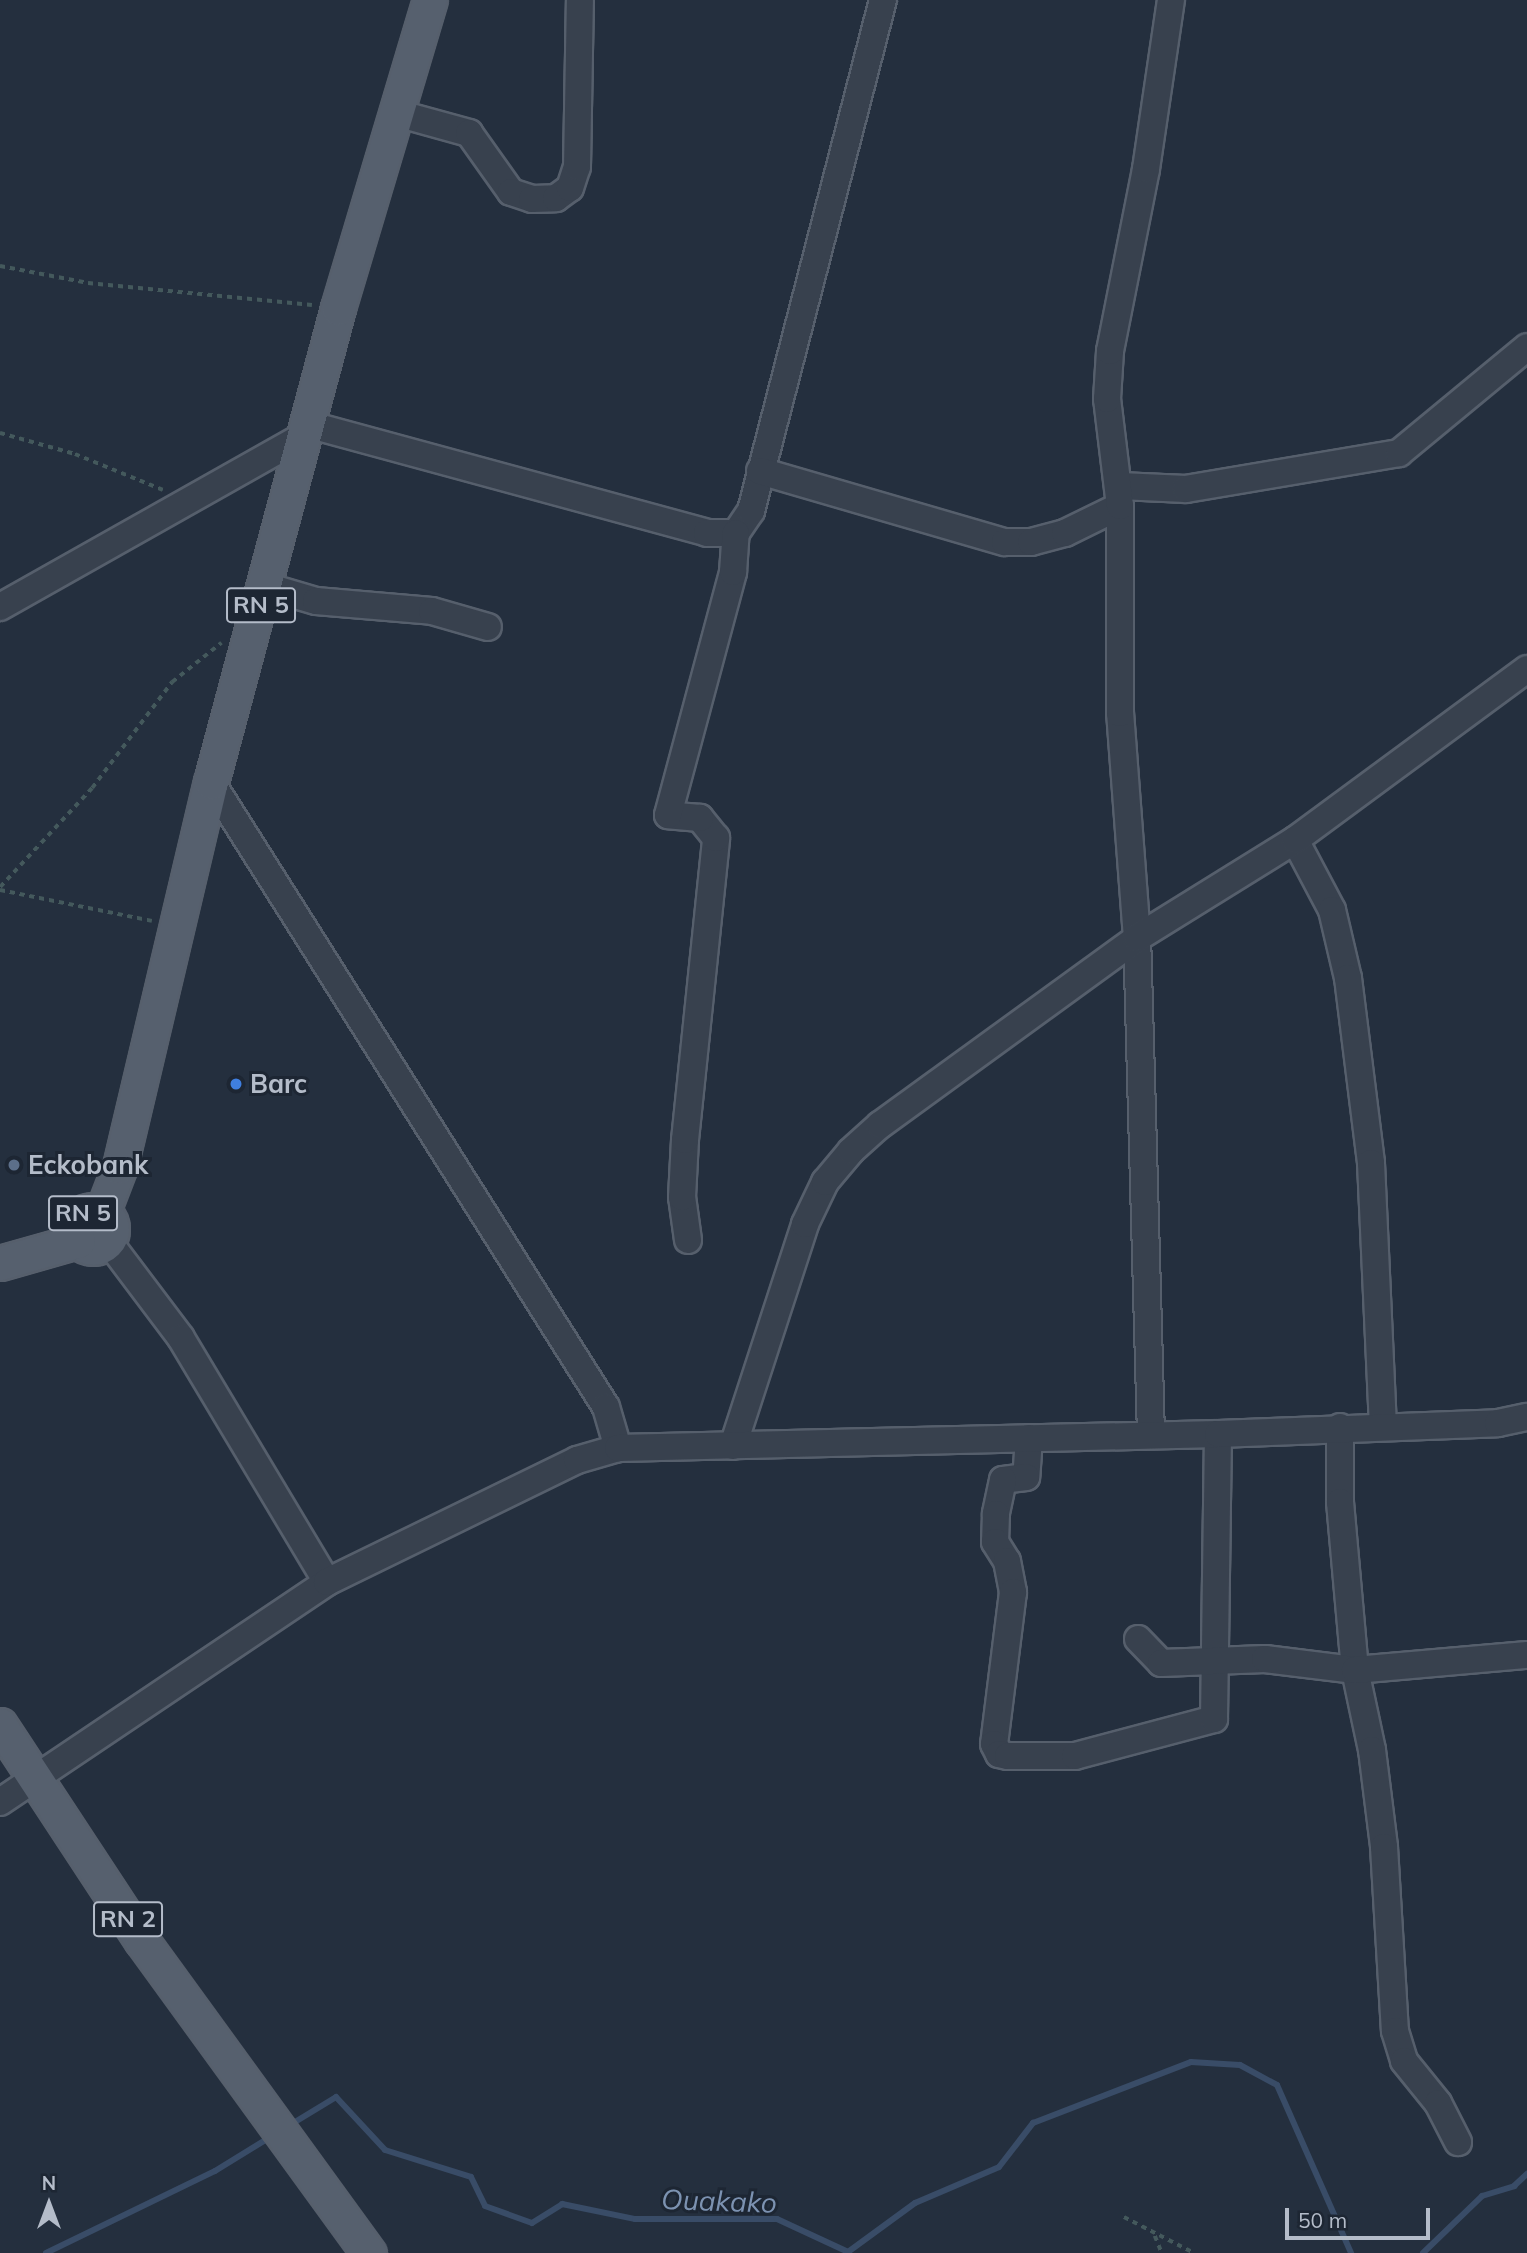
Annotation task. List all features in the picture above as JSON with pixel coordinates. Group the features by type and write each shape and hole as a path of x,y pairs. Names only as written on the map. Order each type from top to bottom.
{"main road":[{"name":"RN 5","path":"8,1267 96,1231 120,1166 211,782 338,308 400,114 430,0"},
{"name":"RN 2","path":"0,1726 142,1941 306,2170 369,2253"}],"street":[{"path":"400,114 469,133 511,192 532,199 556,198 570,187 577,167 580,0"},
{"path":"688,1240 682,1197 685,1139 716,838 699,818 667,815 733,572 736,533 751,511 883,0"},
{"path":"1151,1435 1137,938 1120,713 1120,496 1107,399 1110,351 1146,169 1171,0"},
{"path":"760,471 1005,542 1031,542 1065,533 1120,496 1185,489 1399,453 1527,347"},
{"path":"0,607 190,500 306,430 707,533 736,533"},
{"path":"265,586 316,601 432,611 488,628"},
{"path":"733,1446 805,1223 825,1182 880,1125 1137,938 1294,840 1527,669"},
{"path":"211,782 606,1407 618,1448"},
{"path":"1294,840 1332,910 1348,978 1374,1201 1382,1425"},
{"path":"96,1231 181,1338 327,1582"},
{"path":"0,1802 327,1582 577,1460 618,1448 1217,1434 1382,1425 1498,1423 1527,1417"},
{"path":"1339,1427 1339,1502 1355,1670 1372,1750 1384,1847 1395,2031 1404,2060 1438,2104 1458,2142"},
{"path":"1029,1438 1026,1477 1003,1480 996,1514 995,1542 1007,1561 1013,1592 994,1744 999,1754 1075,1756 1214,1719 1217,1434"},
{"path":"1138,1639 1161,1662 1265,1659 1355,1670 1527,1655"}],"path":[{"path":"0,267 88,283 338,308"},
{"path":"0,433 75,454 190,500"},
{"path":"0,889 92,788 173,682 226,638"},
{"path":"0,889 177,926"},
{"path":"1124,2217 1154,2235 1194,2253"},
{"path":"1154,2235 1162,2253"}],"waterway":[{"name":"Ouakako","path":"290,2125 336,2097 385,2150 471,2177 485,2206 532,2223 562,2204 635,2219 777,2219 848,2252 915,2203 999,2167 1033,2123 1191,2062 1240,2065 1277,2085 1351,2253"},
{"name":"Ouakako","path":"46,2253 215,2171 272,2136"},
{"name":"Ouakako","path":"1423,2253 1482,2196 1514,2186 1527,2174"}],"place":[{"name":"Barc","path":"236,1084"},
{"name":"Eckobank","path":"14,1165"}]}
